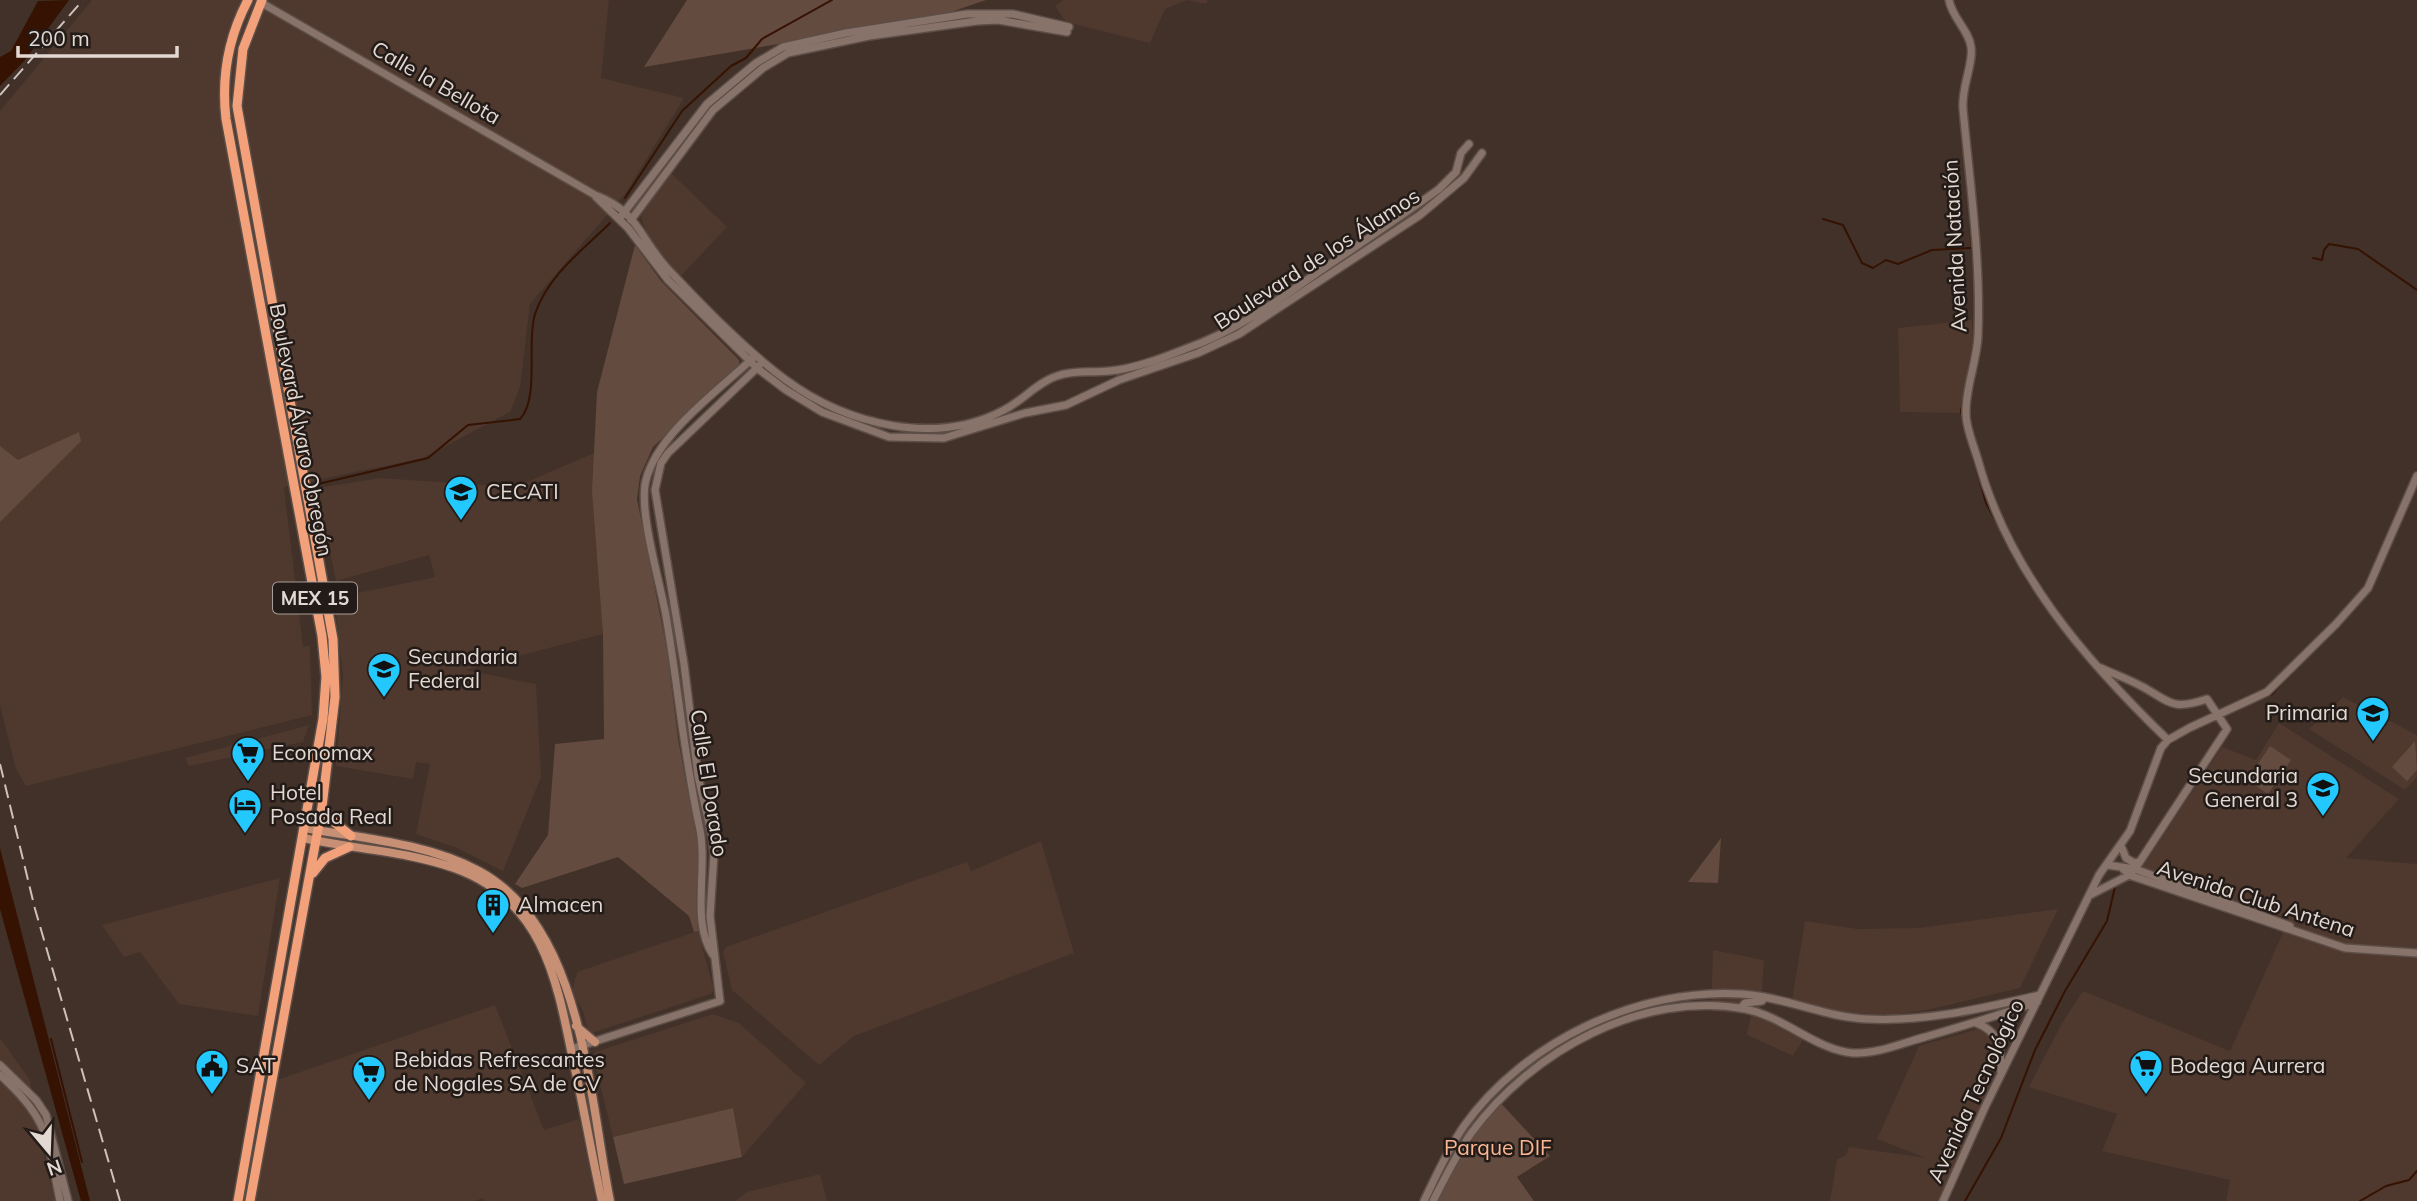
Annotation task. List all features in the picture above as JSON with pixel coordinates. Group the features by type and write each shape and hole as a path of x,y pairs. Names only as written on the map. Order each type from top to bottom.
{"highway":[{"name":"Boulevard Álvaro Obregón","path":"238,1201 324,712 324,656 226,119 226,59 233,32 248,0"},
{"name":"Boulevard Álvaro Obregón","path":"250,1201 311,878 334,707 333,639 237,106 238,68 261,1"},
{"path":"322,807 334,822 351,836"},
{"path":"311,878 325,858 349,847"},
{"path":"247,1150 263,1127 257,1094"}],"main road":[{"path":"303,833 318,831 351,836 455,860 480,871 503,887 529,911 544,933 564,979 581,1046 610,1201"},
{"path":"303,833 316,841 433,861 456,869 493,888 509,901 531,926 549,960 571,1049 602,1201"},
{"path":"576,1025 595,1042"}],"street":[{"name":"Avenida Natación","path":"1949,0 1953,15 1969,40 1972,51 1962,104 1970,169 1979,315 1977,358 1966,415 1987,494 2009,545 2035,586 2115,688 2168,740"},
{"name":"Calle la Bellota","path":"261,1 626,211"},
{"path":"620,219 707,104 747,69 783,47 988,13 1013,14 1068,30"},
{"path":"626,225 707,118 740,86 788,53 869,33"},
{"name":"Boulevard de los Álamos","path":"626,211 665,266 763,362 803,392 838,410 914,428 962,426 1004,411 1054,376 1132,367 1198,344 1248,320 1444,185 1456,172 1463,150 1469,144"},
{"name":"Boulevard de los Álamos","path":"620,219 668,280 757,368 822,412 889,437 944,438 1018,415 1066,405 1126,377 1198,353 1248,328 1420,215 1465,178 1482,153"},
{"name":"Calle la Bellota","path":"595,195 620,219"},
{"name":"Calle El Dorado","path":"713,955 706,945 701,919 703,841 689,779 666,617 646,517 645,484 649,468 664,443 756,355"},
{"name":"Calle El Dorado","path":"713,955 712,837 698,776 684,664 654,490 661,463 668,453 763,362"},
{"path":"2101,889 2107,865 2121,849 2137,816 2156,758 2168,740 2267,692 2286,677 2365,592 2417,476"},
{"path":"2097,666 2144,687 2167,703 2183,706 2207,699 2228,729 2129,868"},
{"path":"2121,849 2132,862 2129,868"},
{"path":"2121,849 2129,868"},
{"name":"Avenida Club Antena","path":"2107,865 2129,868 2345,948 2417,951"},
{"name":"Avenida Tecnológico","path":"1943,1201 2001,1074 2107,865"},
{"name":"Avenida Club Antena","path":"2091,895 2129,868"},
{"path":"571,1049 720,1000 713,955"},
{"path":"1424,1201 1464,1127 1488,1097 1544,1049 1615,1014 1670,999 1741,994 1864,1019 1923,1019 2039,999"},
{"path":"1721,995 1787,1023 1821,1043 1842,1051 1873,1052 1973,1023 2039,999"},
{"path":"1433,1201 1471,1134 1489,1111 1520,1079 1555,1053 1609,1026 1662,1010 1745,1007 1756,1000 1790,1003"},
{"path":"1968,1011 1973,1023 1992,1030 2000,1043 2001,1074"},
{"path":"1905,1043 1928,1031 1928,1024 1923,1019"},
{"path":"0,1065 36,1100 46,1115 68,1201"},
{"path":"0,1075 26,1099 41,1120 60,1201"}],"shaded area":[{"path":"69,0 25,60 0,86 0,57 11,51 38,1"},
{"path":"92,0 609,0 601,78 684,98 625,194 530,304 520,387 510,412 423,458 284,487 303,647 310,646 312,715 26,786 16,769 0,705 0,111"},
{"path":"1063,0 1187,0 1165,9 1150,43 1066,22 1055,6"},
{"path":"1187,0 1208,0 1206,4"},
{"path":"670,172 727,227 681,276 666,263 647,236 641,216"},
{"path":"1972,320 1973,339 1960,413 1900,412 1898,328"},
{"path":"594,453 603,634 465,670 536,684 541,777 503,871 457,848 416,834 430,764 416,762 413,779 336,766 343,676 334,598 435,577 429,555 336,581 317,488 380,478 515,487"},
{"name":"Primaria","path":"2343,697 2417,735 2417,777 2405,790 2309,729"},
{"path":"2279,723 2399,799 2346,858 2417,864 2417,1201 2226,1201 2230,1180 2102,1151 2117,1114 2029,1087 2062,1023 2083,991 2230,1051 2289,919 2141,869 2222,747 2256,760"},
{"path":"309,725 303,742 189,766 185,758"},
{"path":"1041,841 1074,953 854,1036 819,1065 732,990 723,952 726,947 967,862 971,871"},
{"path":"0,848 90,1201 81,1201 0,909"},
{"path":"280,878 258,1016 179,1004 140,952 124,957 102,925"},
{"path":"2058,909 2020,988 1927,1010 1890,1015 1840,1012 1792,1000 1805,921 1858,929 1919,928"},
{"path":"698,931 714,990 711,994 589,1034 583,1011 572,992 577,972"},
{"path":"1713,950 1764,960 1760,1016 1804,1038 1793,1056 1747,1035 1751,1015 1711,1011"},
{"path":"495,1005 544,1130 579,1119 596,1201 484,1201 483,1198 475,1201 255,1201 277,1080"},
{"path":"713,1014 739,1023 806,1083 742,1157 733,1109 613,1137 593,1056 595,1052"},
{"path":"1978,1029 1993,1038 2001,1069 1938,1201 1830,1201 1837,1159 1845,1156 1849,1147 1926,1158 1877,1139 1919,1046"},
{"path":"0,1038 30,1080 35,1119 55,1201 0,1201"},
{"path":"820,1174 827,1201 735,1201 747,1192"}],"green space":[{"path":"687,0 986,0 936,17 644,67"},
{"path":"635,245 661,281 739,360 739,366 653,447 640,476 637,499 667,650 678,739 699,851 696,899 698,931 694,932 689,916 618,857 522,888 515,884 548,835 555,744 604,739 603,634 592,491 597,392"},
{"path":"79,432 81,441 0,522 0,446 18,460"},
{"path":"2415,741 2417,770 2407,781 2392,767"},
{"path":"2270,746 2291,760 2268,794 2247,780"},
{"path":"1721,838 1718,883 1688,882"},
{"name":"Parque DIF","path":"1497,1099 1550,1156 1517,1177 1534,1201 1428,1201 1467,1134"},
{"path":"733,1108 742,1157 624,1184 613,1137"}],"waterway":[{"path":"625,198 682,111 731,66 746,58 762,39 832,0"},
{"path":"1823,219 1843,225 1862,263 1873,268 1886,260 1898,264 1932,250 1971,248"},
{"path":"314,485 428,458 468,425 520,419 530,398 533,326 541,300 557,275 610,223"},
{"path":"1970,224 1975,282"},
{"path":"2313,258 2322,260 2324,250 2329,244 2358,249 2417,290"},
{"path":"1963,420 1961,411 1964,398"},
{"path":"1973,456 1986,503 2002,532"},
{"path":"2014,556 2028,581"},
{"path":"2091,664 2120,696"},
{"path":"2263,698 2272,694 2285,679"},
{"path":"2186,733 2197,728"},
{"path":"2141,812 2165,748 2178,738"},
{"path":"1965,1201 2001,1138 2035,1050 2065,991 2107,921 2115,887"},
{"path":"51,1039 82,1162"},
{"path":"2360,1201 2386,1186 2409,1180 2417,1171"}],"railway":[{"path":"0,95 83,0"},
{"path":"0,764 35,909 120,1201"}],"place":[{"name":"CECATI","path":"461,522"},
{"name":"Secundaria Federal","path":"384,699"},
{"name":"Primaria","path":"2373,743"},
{"name":"Economax","path":"248,783"},
{"name":"Secundaria General 3","path":"2323,818"},
{"name":"Hotel Posada Real","path":"245,835"},
{"name":"Almacen","path":"493,935"},
{"name":"SAT","path":"212,1096"},
{"name":"Bodega Aurrera","path":"2146,1096"},
{"name":"Bebidas Refrescantes de Nogales SA de CV","path":"369,1102"}]}
